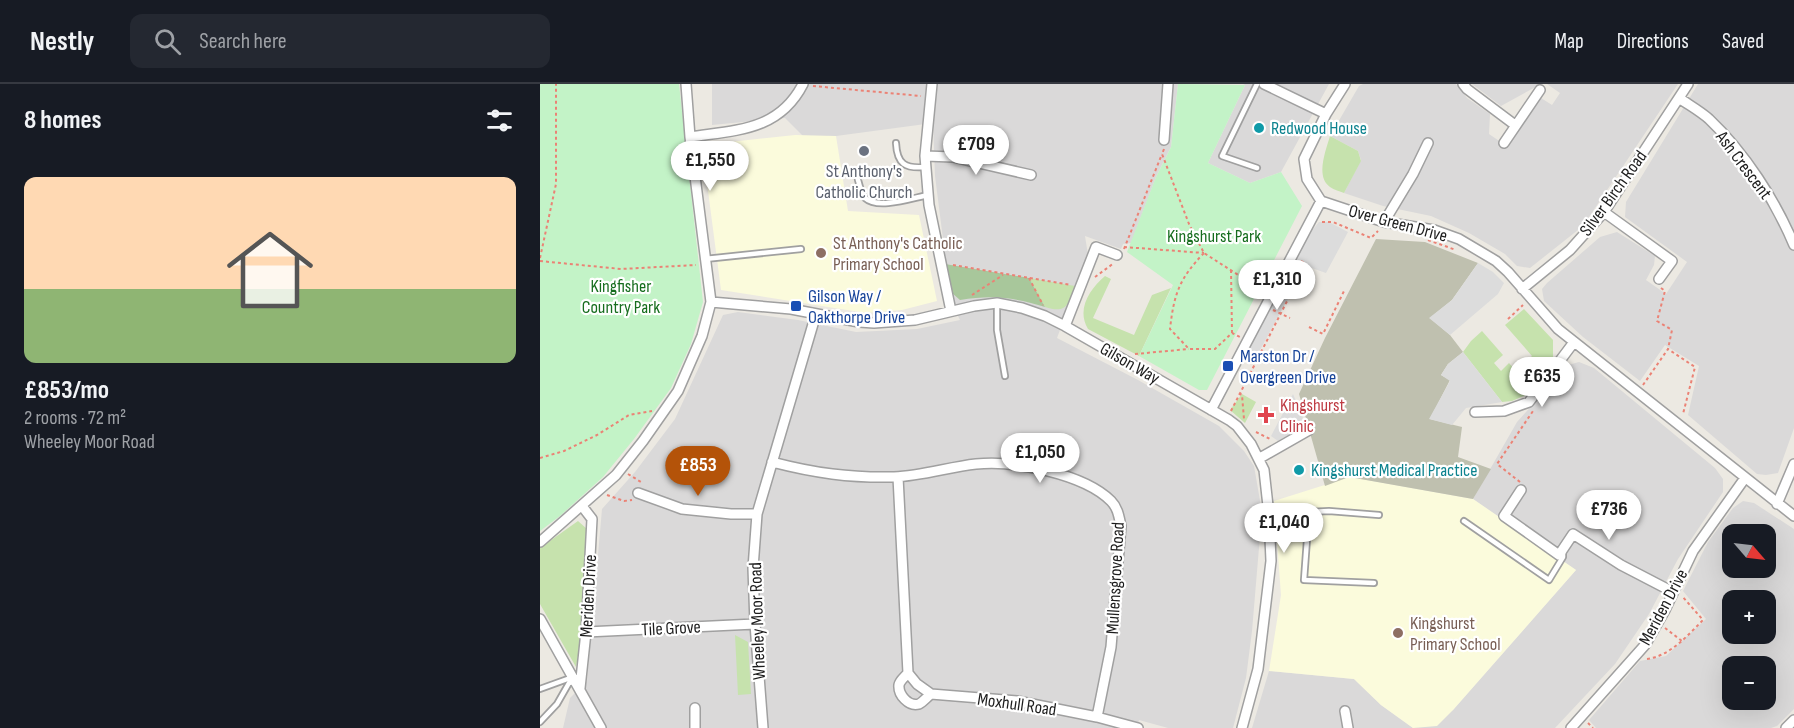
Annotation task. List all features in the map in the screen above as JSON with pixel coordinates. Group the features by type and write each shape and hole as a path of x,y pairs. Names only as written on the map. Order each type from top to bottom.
{"street":[{"path":"540,542 600,490 643,441 678,391 702,336 711,302 690,137 686,84"},
{"path":"690,137 738,130 774,118 787,108 803,84"},
{"path":"932,84 925,156 928,195 951,311"},
{"path":"1164,140 1168,84"},
{"path":"1264,84 1326,114"},
{"path":"1211,410 1321,201 1307,179 1304,159 1344,84"},
{"path":"1463,84 1515,125"},
{"name":"Silver Birch Road","path":"1520,293 1570,250 1604,212 1688,84"},
{"path":"1504,142 1540,90"},
{"name":"Ash Crescent","path":"1679,98 1709,119 1748,164 1769,194 1794,245"},
{"path":"1384,222 1413,174 1428,143"},
{"path":"925,156 953,157 1031,175"},
{"name":"Over Green Drive","path":"1321,201 1384,222 1434,231 1459,239 1496,261 1508,272 1520,293 1574,342 1794,516"},
{"path":"1604,212 1672,261 1659,279"},
{"path":"1065,326 1096,247 1119,256"},
{"name":"Gilson Way","path":"711,302 791,309 874,323 915,320 997,303 1022,308 1065,326 1237,426 1260,458 1264,470 1269,509 1271,561 1258,669 1242,728"},
{"name":"Wheeley Moor Road","path":"763,728 753,568 757,514 816,314"},
{"path":"1475,412 1504,411 1529,402 1574,342"},
{"path":"1260,458 1309,430"},
{"name":"Mullensgrove Road","path":"772,462 828,475 858,477 898,477 978,464 1005,464 1064,475 1099,491 1112,502 1118,511 1121,526 1111,647 1097,717"},
{"path":"1777,504 1794,464"},
{"name":"Moxhull Road","path":"898,477 908,673 900,682 899,689 905,700 919,704 931,694 1017,701 1097,717 1138,728"},
{"name":"Meriden Drive","path":"1571,728 1645,645 1693,551 1745,478"},
{"path":"1521,490 1504,516 1561,552 1573,534 1621,565 1674,590"},
{"path":"638,493 682,509 757,514"},
{"name":"Meriden Drive","path":"576,682 586,632 592,519 582,506"},
{"name":"Meriden Drive","path":"540,619 601,728"},
{"name":"Tile Grove","path":"586,632 755,624"},
{"path":"908,673 917,684 931,694"},
{"path":"694,708 695,728"},
{"path":"1346,711 1348,728"},
{"path":"1786,728 1794,720"}],"lane":[{"path":"1257,84 1222,156 1257,168"},
{"path":"896,143 897,153 905,165 915,168 926,167"},
{"path":"858,180 862,195 873,203 895,202 928,195"},
{"path":"706,262 801,249"},
{"path":"997,303 997,330 1005,376"},
{"path":"1269,509 1286,514 1329,511 1379,515"},
{"path":"1309,512 1304,580 1374,583"},
{"path":"1464,521 1549,580 1563,557 1561,552"},
{"path":"540,689 576,682"},
{"path":"540,722 557,704 569,683 576,682"}],"path":[{"path":"556,84 556,184 540,259 621,269 706,262"},
{"path":"808,84 817,87 931,97"},
{"path":"940,263 1081,287 1119,256 1162,154 1165,146 1164,140"},
{"path":"1162,154 1189,224 1204,253"},
{"path":"1315,227 1323,221 1333,222 1371,238 1377,231"},
{"path":"1427,239 1457,250"},
{"path":"1124,247 1204,253 1264,288"},
{"path":"1189,349 1170,329 1173,302 1186,272 1204,253"},
{"path":"1239,393 1242,396 1245,427 1230,410 1306,264 1296,259"},
{"path":"1231,270 1233,333"},
{"path":"968,299 1004,274"},
{"path":"1029,278 1044,307"},
{"path":"1638,393 1668,349 1672,330 1657,321 1665,291 1656,285 1659,279"},
{"path":"1309,327 1323,334 1345,289"},
{"path":"1508,319 1523,305 1520,293"},
{"path":"1280,313 1290,318"},
{"path":"1128,354 1215,349 1233,333"},
{"path":"1233,333 1240,337"},
{"path":"1668,349 1695,367 1680,426"},
{"path":"540,458 564,452 629,415 655,411 648,420"},
{"path":"1521,490 1519,480 1497,464 1533,411"},
{"path":"1257,439 1252,432 1279,443"},
{"path":"600,490 624,501 632,501 642,483 621,468"},
{"path":"1632,660 1659,657 1682,641 1703,620 1674,590"},
{"path":"1658,622 1682,641"}],"shaded area":[{"path":"712,84 1178,84 1171,147 1156,177 1131,243 1123,244 1121,249 1085,236 1088,255 1057,338 1219,426 1244,451 1254,466 1262,512 1246,678 1233,728 1168,728 1139,720 1137,728 563,728 570,698 587,681 602,509 635,472 675,419 723,315 738,312 798,320 856,332 917,329 960,320 951,302 935,176 933,123 836,136 803,136 785,118 712,125"},
{"path":"1243,84 1329,84 1281,172 1250,183 1208,163 1245,85"},
{"path":"1363,84 1456,84 1467,98 1490,114 1489,134 1508,147 1541,98 1552,105 1560,93 1547,84 1678,84 1583,226 1530,268 1517,266 1505,254 1469,233 1431,216 1383,206 1344,193 1361,160 1358,151 1330,136 1359,86"},
{"path":"1472,84 1541,84 1501,106"},
{"path":"1698,84 1794,84 1794,428 1778,473 1757,474 1688,415 1699,366 1665,345 1640,381 1583,337 1544,301 1542,289 1547,283 1600,237 1617,232 1655,256 1654,265 1646,280 1666,294 1687,262 1625,217 1626,202"},
{"name":"St Anthony's Catholic Primary School","path":"795,135 836,136 848,211 919,215 937,301 902,310 866,313 721,290 702,145"},
{"path":"1319,222 1329,222 1348,232 1326,273 1306,266 1254,361 1243,358 1309,234"},
{"path":"1376,239 1425,242 1478,263 1452,300 1430,318 1450,335 1463,352 1448,364 1441,375 1450,380 1430,419 1462,427 1458,457 1491,469 1473,499 1349,477 1325,486 1299,394"},
{"path":"1478,263 1493,272 1504,283 1498,294 1450,335 1429,318 1452,300"},
{"path":"1463,352 1502,402 1466,408 1452,425 1429,419 1450,381 1441,375 1448,364"},
{"path":"1579,362 1594,368 1715,468 1723,479 1723,492 1678,559 1649,614 1615,664 1555,728 1413,728 1453,710 1576,570 1473,499 1517,422 1568,365"},
{"path":"1293,394 1303,417 1296,431 1278,441 1271,436"},
{"name":"Kingshurst Primary School","path":"1350,477 1473,499 1576,570 1437,726 1413,728 1381,705 1354,679 1269,671 1281,595 1274,501"},
{"path":"1743,501 1754,503 1794,529 1794,709 1777,726 1771,728 1596,728 1589,720 1640,661 1666,656 1706,619 1683,591 1708,542 1733,508"},
{"path":"1269,671 1354,679 1381,705 1413,728 1252,728"}],"green space":[{"name":"Kingfisher Country Park","path":"540,84 679,84 703,302 691,344 671,388 603,477 540,531"},
{"name":"Kingshurst Park","path":"1178,84 1245,85 1208,163 1250,183 1281,172 1302,206 1207,390 1199,390 1139,356 1173,285 1127,252 1156,177 1171,147"},
{"path":"1330,136 1358,151 1361,161 1344,193 1330,187 1323,177 1324,156"},
{"path":"945,264 1029,278 1045,307 1003,298 960,300 952,293"},
{"path":"1105,276 1111,279 1093,318 1134,335 1152,295 1171,288 1139,356 1088,329 1085,322 1083,314 1086,300"},
{"path":"1029,278 1075,286 1066,306 1052,309 1045,307"},
{"path":"1524,309 1553,340 1553,357 1526,395 1512,401 1502,402 1463,352 1482,331 1503,355 1494,363 1501,371 1509,363 1515,370 1519,368 1522,371 1533,362 1530,358 1532,356 1505,325"},
{"path":"1242,394 1256,402 1245,423 1230,410"},
{"path":"578,521 587,529 583,626 576,667 540,604 540,548"},
{"path":"735,635 748,642 751,694 738,695"}],"place":[{"name":"Redwood House","path":"1259,128"},
{"name":"St Anthony's Catholic Church","path":"864,151"},
{"name":"St Anthony's Catholic Primary School","path":"821,253"},
{"name":"Gilson Way / Oakthorpe Drive","path":"796,306"},
{"name":"Marston Dr / Overgreen Drive","path":"1228,366"},
{"name":"Kingshurst Clinic","path":"1266,415"},
{"name":"Kingshurst Medical Practice","path":"1299,470"},
{"name":"Kingshurst Primary School","path":"1398,633"}]}
